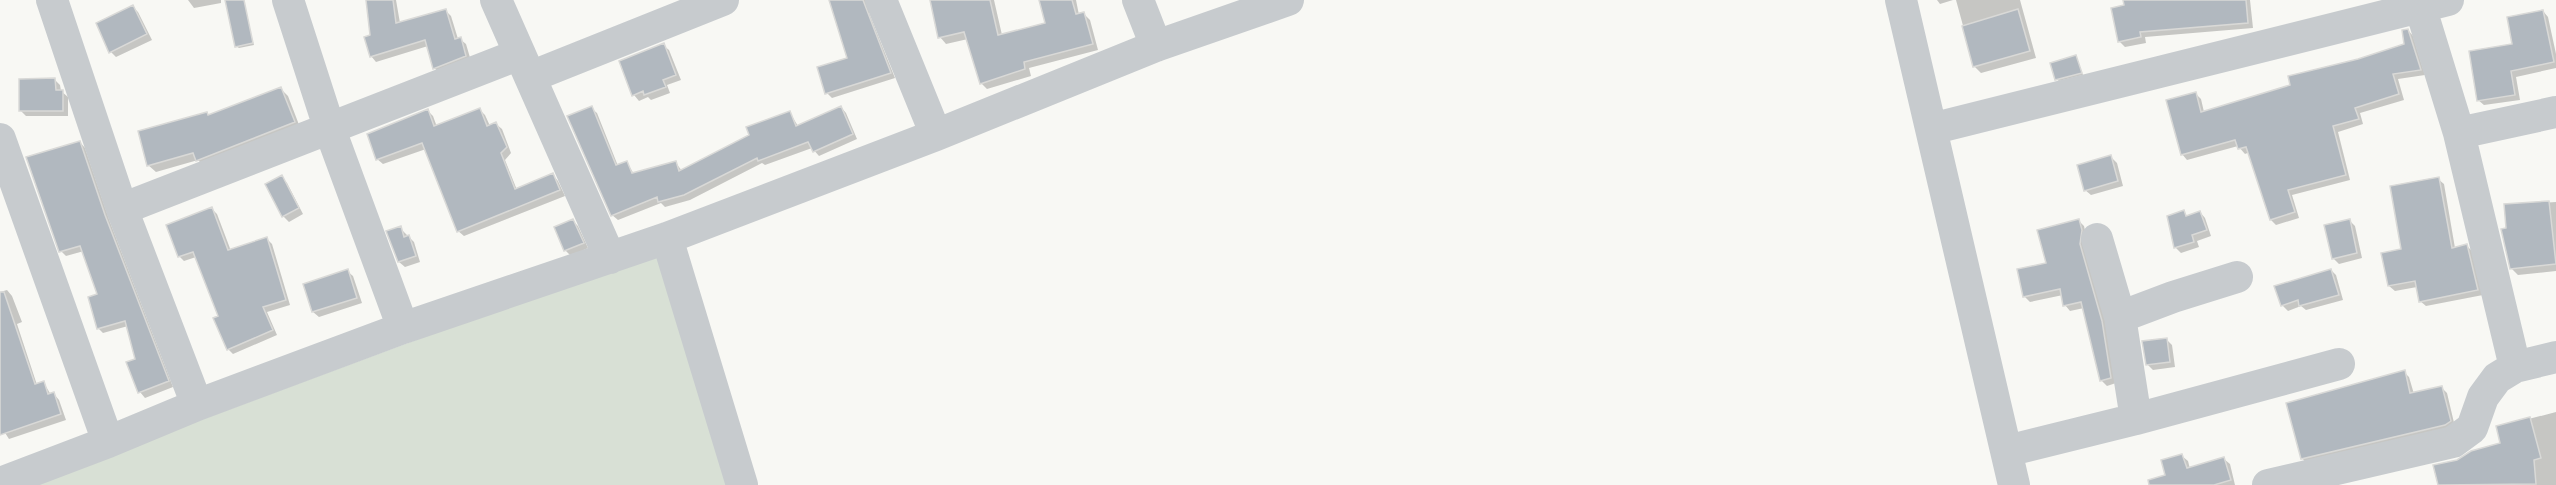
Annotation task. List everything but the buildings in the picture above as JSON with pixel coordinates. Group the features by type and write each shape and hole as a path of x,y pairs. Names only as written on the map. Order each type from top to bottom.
{"street":[{"path":"52,0 122,208 197,405"},
{"path":"288,0 329,127 403,328"},
{"path":"496,0 610,258"},
{"path":"122,208 329,127 525,66 723,0"},
{"path":"881,0 936,135"},
{"path":"1138,0 1156,46"},
{"path":"0,483 197,405 403,328 667,238 936,135 1156,46 1288,0"},
{"path":"1900,0 2014,485"},
{"path":"1931,129 2434,3 2459,133 2515,367"},
{"path":"2459,133 2556,112"},
{"path":"0,139 108,442"},
{"path":"667,238 742,485"},
{"path":"2097,239 2120,317 2136,419"},
{"path":"2120,317 2237,277"},
{"path":"2268,485 2453,442 2472,428 2483,397 2497,378 2515,367 2556,357"},
{"path":"2007,451 2339,364"}],"shaded area":[{"path":"659,250 730,485 25,485"}]}
